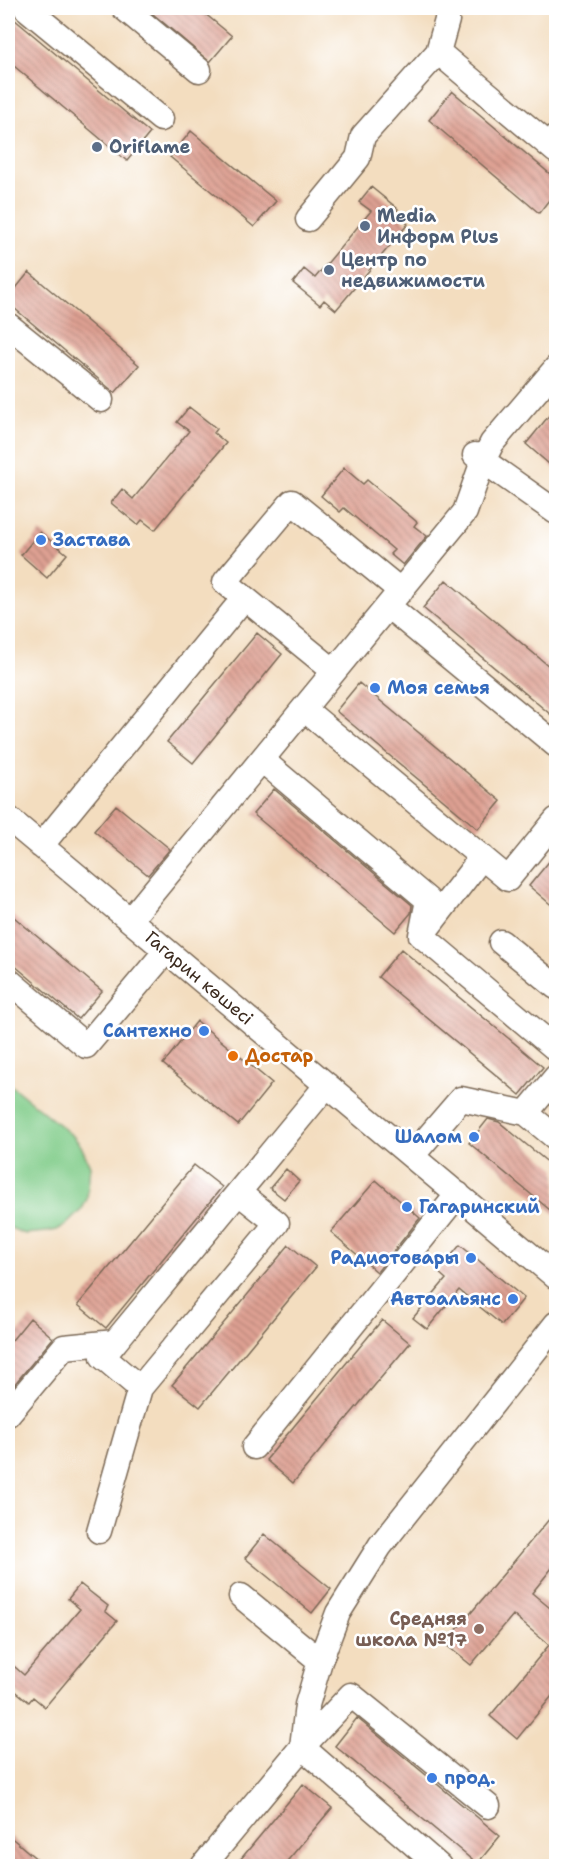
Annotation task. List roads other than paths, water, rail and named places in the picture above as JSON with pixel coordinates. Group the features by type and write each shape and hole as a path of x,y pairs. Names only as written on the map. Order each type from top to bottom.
{"street":[{"path":"26,8 161,119"},
{"path":"124,8 199,70"},
{"path":"308,219 358,158 363,136 438,52 446,12"},
{"path":"438,52 556,151"},
{"path":"8,325 100,400"},
{"path":"130,920 465,512 479,458 556,368"},
{"path":"479,458 556,512"},
{"path":"334,671 225,582 292,502 556,745"},
{"path":"41,846 244,598"},
{"path":"304,709 508,879 556,820"},
{"path":"262,760 428,900 421,935"},
{"name":"Гагарин көшесі","path":"12,830 41,846 556,1277"},
{"path":"421,935 482,857"},
{"path":"421,935 556,1049"},
{"path":"501,942 556,987"},
{"path":"8,980 86,1046 166,951"},
{"path":"526,1113 556,1077"},
{"path":"140,1388 103,1357 327,1085"},
{"path":"412,1156 460,1099 526,1113 556,1138"},
{"path":"99,1531 140,1388 277,1223 239,1193"},
{"path":"254,1447 458,1194"},
{"path":"302,1748 307,1705 338,1613 380,1546 556,1324"},
{"path":"8,1414 64,1347 116,1342"},
{"path":"241,1596 320,1661"},
{"path":"203,1866 302,1748 351,1695 488,1806"},
{"path":"302,1748 439,1866"}],"place":[{"name":"Oriflame","path":"97,147"},
{"name":"Media Информ Plus","path":"365,226"},
{"name":"Центр по недвижимости","path":"329,270"},
{"name":"Застава","path":"41,540"},
{"name":"Моя семья","path":"375,688"},
{"name":"Сантехно","path":"204,1031"},
{"name":"Достар","path":"233,1056"},
{"name":"Шалом","path":"474,1137"},
{"name":"Гагаринский","path":"407,1207"},
{"name":"Радиотовары","path":"471,1258"},
{"name":"Автоальянс","path":"513,1299"},
{"name":"Средняя школа №17","path":"479,1629"},
{"name":"прод.","path":"432,1778"}]}
